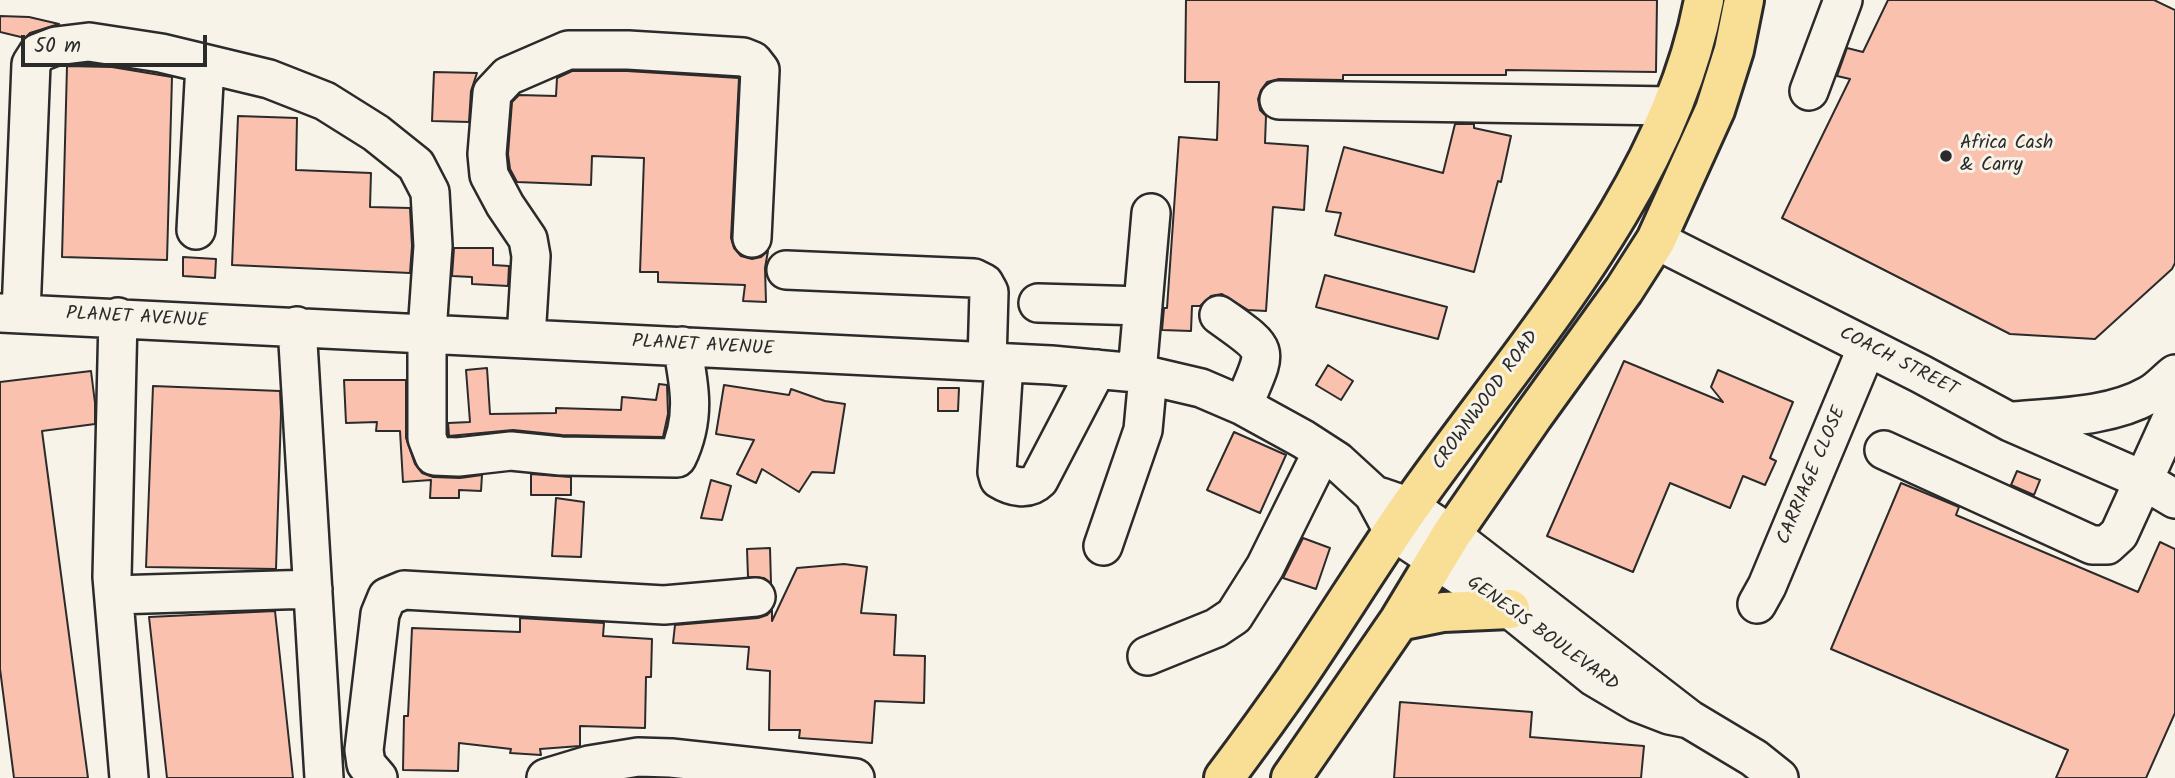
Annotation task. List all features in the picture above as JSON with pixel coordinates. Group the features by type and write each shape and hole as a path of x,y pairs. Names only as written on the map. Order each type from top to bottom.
{"main road":[{"name":"CROWNWOOD ROAD","path":"1224,778 1294,681 1402,519 1534,339 1625,203 1672,106 1688,63 1704,0"},
{"path":"1291,778 1399,621 1444,547 1533,415 1624,290 1656,240 1715,110 1734,50 1744,0"},
{"path":"1399,621 1443,612 1510,609"}],"street":[{"path":"1809,91 1843,0"},
{"path":"10,313 31,64 38,53 56,46 89,42 161,53 269,79 325,101 376,133 415,165 430,192 433,246 427,332 427,438 434,456 511,451 561,456 677,458 685,441 691,396 682,346"},
{"path":"526,338 531,256 528,239 489,175 486,154 492,93 508,76 568,50 743,57 753,61 760,70 752,238"},
{"path":"196,230 205,64"},
{"path":"1279,100 1672,106"},
{"path":"1103,546 1143,430 1143,306 1151,213"},
{"name":"COACH STREET","path":"1656,240 2010,422 2143,480 2175,499"},
{"path":"786,270 974,278 984,283 989,292 995,362 997,472 999,479 1004,482 1025,487 1032,486 1039,480 1097,369"},
{"path":"1038,303 1143,306"},
{"name":"PLANET AVENUE","path":"10,313 995,362 1142,374 1201,388 1243,406 1337,461 1402,519 1444,547"},
{"path":"1219,315 1256,342 1262,351 1262,361 1243,406"},
{"path":"118,317 112,577 129,778"},
{"path":"298,326 324,778"},
{"name":"CARRIAGE CLOSE","path":"1757,604 1767,586 1867,347"},
{"path":"2010,422 2088,414 2125,405 2150,395 2175,374"},
{"path":"1884,450 2092,545 2107,545 2119,534 2175,411"},
{"path":"1147,656 1216,628 1234,616 1265,567 1322,452"},
{"name":"GENESIS BOULEVARD","path":"1444,547 1510,609 1594,677 1654,710 1689,719"},
{"name":"GENESIS BOULEVARD","path":"1444,547 1761,771"},
{"path":"114,595 313,590"},
{"path":"370,773 365,750 380,614 387,597 404,590 664,605 756,597"},
{"path":"546,778 589,765 638,757 684,759 855,778"}],"building":[{"path":"1186,0 1657,0 1656,72 1506,70 1506,75 1343,75 1343,80 1279,79 1267,82 1258,99 1260,110 1266,116 1265,143 1308,146 1304,210 1273,207 1266,311 1248,310 1222,294 1211,296 1200,306 1192,306 1191,331 1162,330 1164,308 1167,308 1179,137 1217,140 1219,82 1185,82"},
{"path":"1888,0 2154,0 2175,10 2175,263 2172,269 2095,339 2010,334 1782,218 1850,79 1837,76 1847,48 1863,52"},
{"path":"0,16 29,17 59,24 30,33 25,38 0,32"},
{"path":"67,66 112,67 172,77 167,260 62,257"},
{"path":"572,71 627,71 739,78 731,238 734,248 741,256 752,259 761,257 768,251 765,268 766,302 743,301 745,285 658,282 658,272 640,272 644,158 592,156 591,185 517,182 510,169 508,154 512,102 519,95 556,96 557,78"},
{"path":"434,72 477,73 471,91 469,122 432,121"},
{"path":"238,116 297,118 296,170 371,173 370,207 410,208 410,273 232,265"},
{"path":"1455,124 1474,124 1474,128 1511,136 1501,182 1498,181 1474,272 1335,235 1341,213 1326,211 1344,147 1443,173"},
{"path":"454,248 493,248 493,265 509,266 508,286 472,284 472,277 452,276"},
{"path":"183,257 216,259 215,278 183,276"},
{"path":"1325,275 1447,307 1438,339 1316,307"},
{"path":"1624,361 1723,402 1711,387 1718,370 1793,402 1770,458 1776,461 1765,485 1743,476 1730,508 1670,483 1633,572 1547,536"},
{"path":"1328,365 1353,381 1341,400 1316,385"},
{"path":"487,368 490,414 556,413 556,408 621,410 622,397 656,400 659,384 667,385 668,414 663,437 562,435 513,430 449,436 448,423 470,422 466,370"},
{"path":"91,371 95,424 42,431 88,778 14,778 0,669 0,382"},
{"path":"344,380 406,380 406,438 415,464 422,473 433,477 460,478 482,475 481,491 459,490 459,498 430,498 431,480 403,482 400,431 376,431 377,422 346,423"},
{"path":"724,385 789,395 791,389 825,401 845,404 834,473 812,472 799,492 762,469 756,483 737,474 754,440 716,434"},
{"path":"153,386 280,391 276,569 146,567"},
{"path":"938,388 959,388 958,411 938,411"},
{"path":"1234,432 1286,455 1260,513 1207,490"},
{"path":"2017,471 2040,480 2034,495 2011,485"},
{"path":"531,474 571,477 571,495 531,495"},
{"path":"711,480 731,486 722,520 701,518"},
{"path":"1901,483 1959,507 1956,515 2138,592 2160,542 2175,549 2175,713 2146,778 2056,778 2068,750 1831,649"},
{"path":"556,498 584,502 581,557 552,556"},
{"path":"1303,538 1330,548 1316,589 1283,578"},
{"path":"770,548 771,583 764,578 748,577 747,549"},
{"path":"844,564 867,567 861,613 896,615 894,655 925,656 924,703 875,701 872,743 799,738 800,730 769,730 770,671 747,669 749,647 673,643 675,625 758,618 772,610 772,621 797,568"},
{"path":"275,611 293,778 167,778 149,617"},
{"path":"520,618 604,623 603,636 652,639 651,677 646,677 645,728 580,726 580,746 540,749 541,755 510,753 511,749 459,743 458,771 403,770 404,716 408,716 412,628 520,632"},
{"path":"1400,702 1532,712 1530,737 1644,746 1641,778 1394,778"}],"place":[{"name":"Africa Cash & Carry","path":"1946,156"}]}
